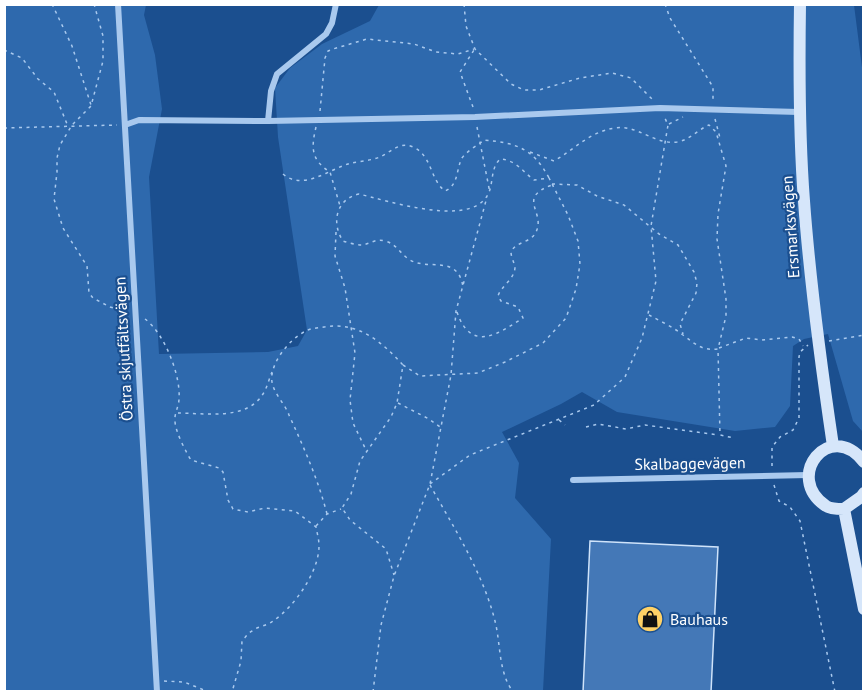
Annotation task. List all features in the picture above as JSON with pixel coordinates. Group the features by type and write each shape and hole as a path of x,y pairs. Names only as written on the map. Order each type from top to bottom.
{"main road":[{"name":"Ersmarksvägen","path":"800,4 799,112 804,200 813,302 833,446"},
{"path":"864,462 858,454 846,448 833,446 810,462 808,475 815,494 827,507 844,510 861,498 864,493"},
{"path":"844,510 864,609"}],"street":[{"name":"Östra skjutfältsvägen","path":"118,4 157,692"},
{"path":"268,121 277,74 326,34 332,23 336,4"},
{"path":"125,125 139,120 268,121 475,117 660,108 799,112"},
{"name":"Skalbaggevägen","path":"573,480 808,475"}],"path":[{"path":"52,4 72,46 91,106"},
{"path":"94,4 103,36 102,61 91,106 72,125 60,146 54,199 59,217 87,266 87,286 93,298 110,307 147,320 154,327 172,361 179,385 177,413 174,421 186,451 191,460 219,468 224,472 228,500 233,509 248,512 265,508 295,511 316,527 319,544 318,556 310,575 287,610 271,623 252,630 242,641 241,662 232,692"},
{"path":"430,484 470,455 594,405 625,377 642,338 656,281 651,226 668,125 660,108 631,78 612,73 580,78 539,90 524,90 501,76 475,49 466,26 464,4"},
{"path":"666,4 670,18 713,87 713,110 726,166 718,214 717,239 726,299 726,316 718,349 720,435"},
{"path":"341,208 330,172 320,166 314,157 314,135 318,120 325,58 328,51 367,39 414,44 436,52 458,54 475,49"},
{"path":"374,692 381,625 394,576 430,484 451,375 456,311 489,188 471,101 460,72 475,49"},
{"path":"4,50 22,58 38,79 54,92 68,126"},
{"path":"668,125 690,113"},
{"path":"4,128 125,125"},
{"path":"283,174 296,180 319,178 349,164 380,157 407,144 416,147 423,155 432,168 439,185 445,191 451,189 462,158 484,140 513,143 554,161 591,135 617,127 629,127 665,142 678,142 709,125 716,132 721,144"},
{"path":"177,413 230,413 249,408 262,395 279,358 293,339 307,330 330,326 360,330 375,338 403,365 420,376 478,373 543,343 566,318 576,289 580,264 578,241 568,215 549,178 530,152"},
{"path":"367,452 353,423 350,400 355,353 345,288 335,256 336,218 345,200 359,194 421,209 447,211 472,208 487,197 491,189 493,169 500,159 514,162 534,180 549,178"},
{"path":"456,311 461,323 468,331 478,336 489,337 500,334 523,318 518,307 501,301 498,296 500,290 512,276 515,267 511,252 514,247 531,239 536,233 538,225 533,202 534,196 542,188 552,185 577,185 590,193 624,205 659,234 678,245 694,272 697,283 696,293 680,324 683,334"},
{"path":"336,231 344,241 361,245 383,240 396,245 412,261 420,264 442,264 454,270 461,278 463,287"},
{"path":"648,314 683,334 699,347 709,350 718,349 746,338 762,340 792,337 799,339 804,348"},
{"path":"828,341 864,335"},
{"path":"808,345 799,357 799,418 793,430 780,438 772,447 772,475 779,501 790,507 800,521 836,692"},
{"path":"316,527 327,514 342,508 351,494 360,461 391,417 397,403 403,365"},
{"path":"272,371 272,384 288,413 318,482 327,514"},
{"path":"397,403 422,415 441,428"},
{"path":"559,420 565,425"},
{"path":"586,427 598,424 626,429 645,425 734,438"},
{"path":"430,484 478,574 495,621 501,662 507,683 513,692"},
{"path":"342,508 350,520 386,549 394,576"},
{"path":"157,681 184,682 209,692"}],"shaded area":[{"path":"4,5 146,5 144,15 155,55 162,109 149,177 159,354 268,352 298,346 307,330 278,137 275,88 290,68 322,44 370,21 379,5 854,5 864,83 863,432 853,421 828,334 804,339 793,346 790,406 775,427 735,431 617,412 582,392 502,432 519,463 515,498 551,539 543,691 5,691"}],"building":[{"name":"Bauhaus","path":"590,541 718,547 711,692 583,692"}],"place":[{"name":"Bauhaus","path":"650,619"}]}
